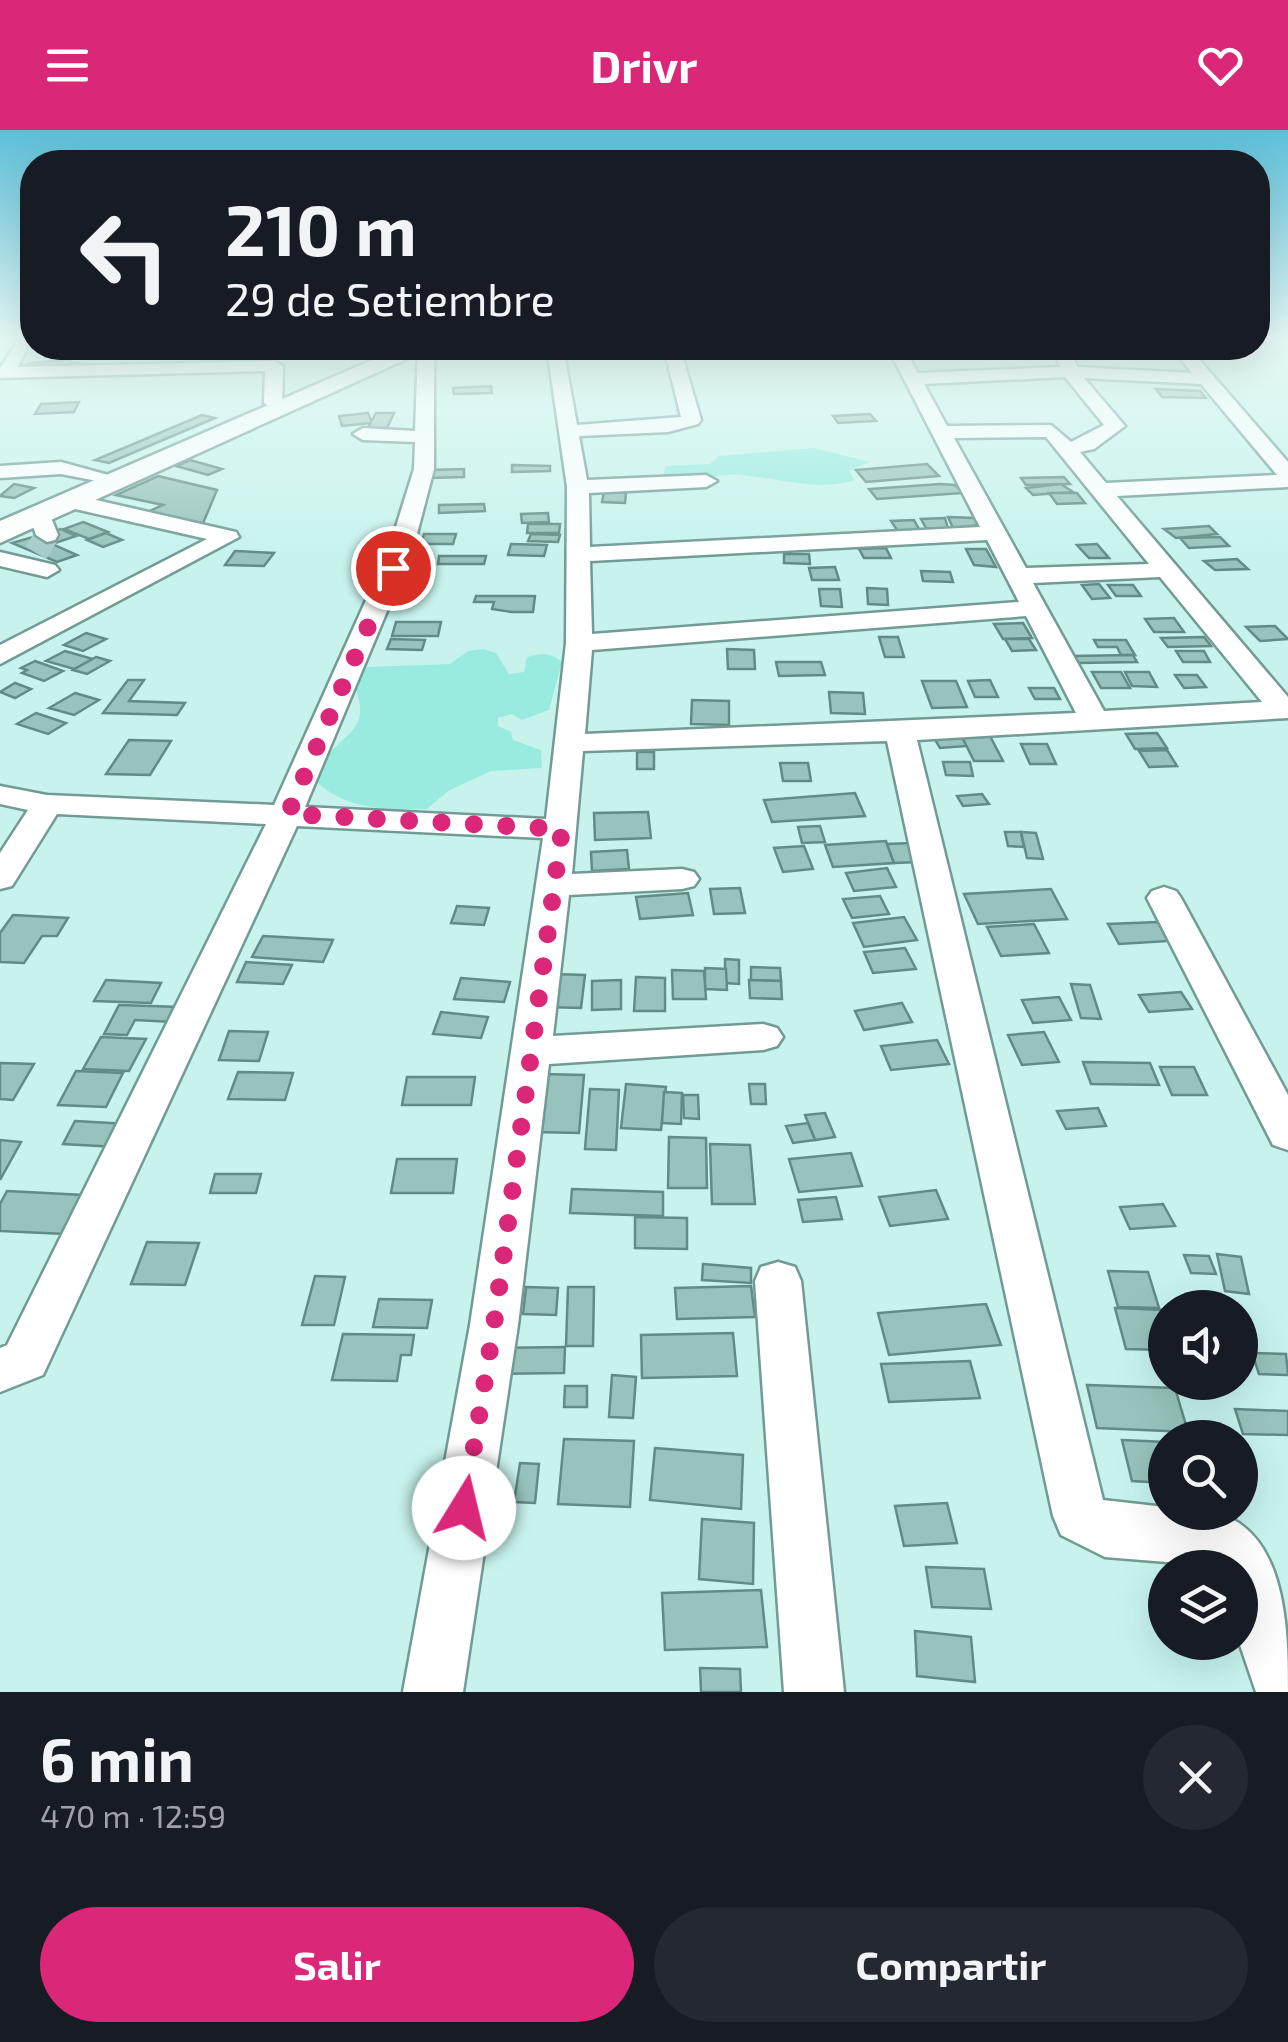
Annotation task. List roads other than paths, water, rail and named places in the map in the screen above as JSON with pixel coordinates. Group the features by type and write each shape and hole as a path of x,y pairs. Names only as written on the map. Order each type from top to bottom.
{"highway":[{"path":"0,532 32,549 87,486 253,411"},
{"path":"0,520 269,411"}],"street":[{"path":"0,1370 25,1360 288,814 401,549 424,470 423,411"},
{"path":"434,1692 494,1325 562,829 579,642 578,487 567,411"},
{"path":"571,431 668,426 691,420 689,411"},
{"path":"930,411 1094,720"},
{"path":"1066,449 1087,445 1115,426 1102,411"},
{"path":"1234,411 1285,470"},
{"path":"942,432 1050,431 1286,709"},
{"path":"363,434 424,437"},
{"path":"0,472 62,468 87,486"},
{"path":"1102,490 1285,470"},
{"path":"0,483 66,478 228,538 0,656"},
{"path":"578,487 706,481"},
{"path":"577,555 996,533"},
{"path":"1019,576 1167,570"},
{"path":"579,642 1037,608"},
{"path":"567,743 900,732 1286,709"},
{"path":"900,732 1080,1516 1104,1530 1208,1536 1226,1550 1242,1568 1286,1692"},
{"path":"0,795 47,804 562,829"},
{"path":"0,879 14,835 47,804"},
{"path":"554,884 682,879"},
{"path":"1164,898 1288,1134"},
{"path":"531,1051 763,1037"},
{"path":"778,1281 814,1692"}],"tunnel":[{"path":"36,553 47,535"}]}
